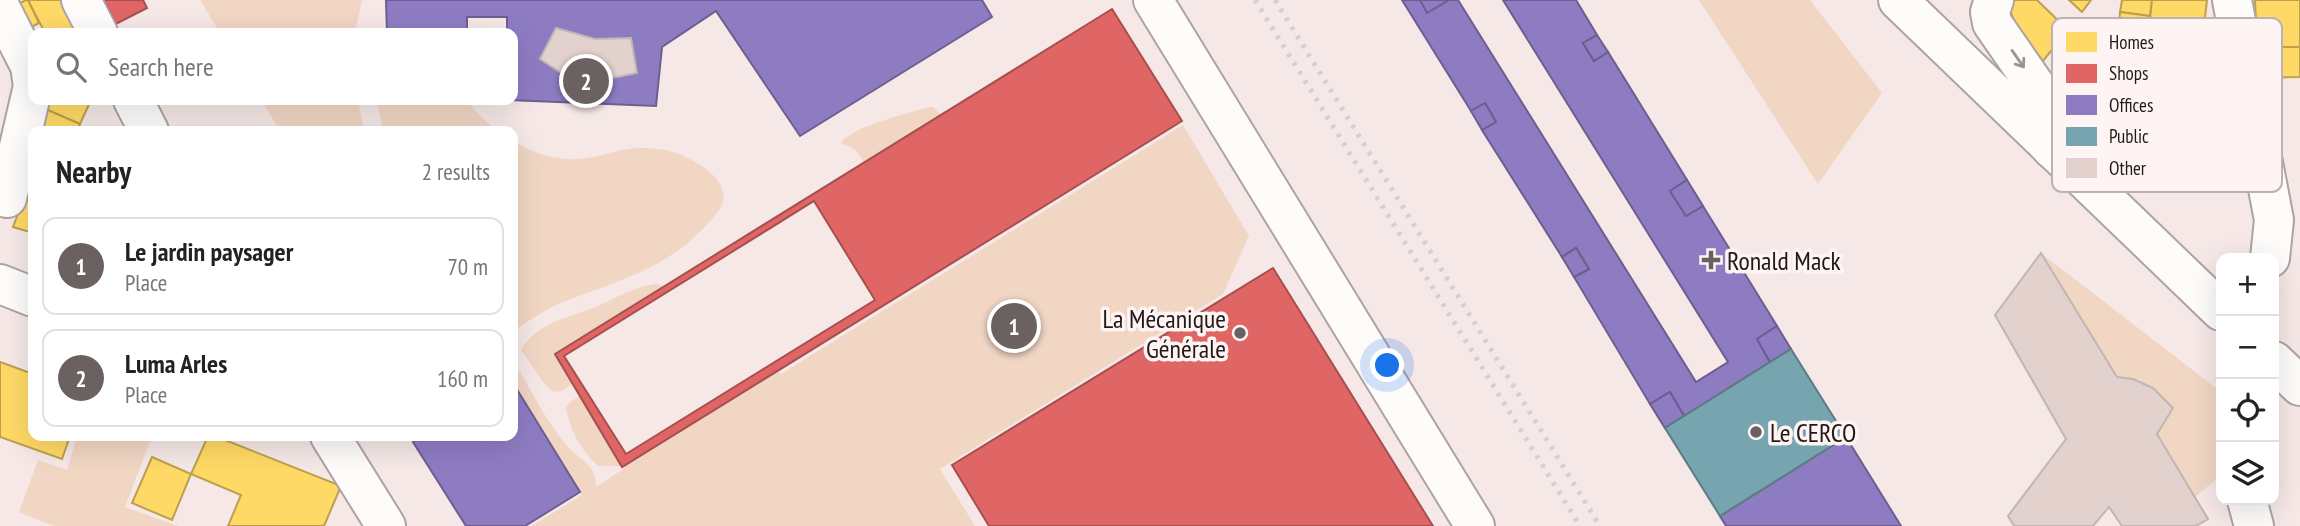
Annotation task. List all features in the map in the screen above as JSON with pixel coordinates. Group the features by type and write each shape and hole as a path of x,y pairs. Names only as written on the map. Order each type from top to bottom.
{"street":[{"path":"81,0 95,28"},
{"path":"1153,0 1475,526"},
{"path":"1898,0 2052,149"},
{"path":"1994,0 1990,12 1992,23 2052,111"},
{"path":"2232,0 2235,18"},
{"path":"0,7 28,61"},
{"path":"7,198 29,105"},
{"path":"136,105 146,126"},
{"path":"2097,192 2216,306"},
{"path":"2269,192 2274,220 2271,253"},
{"path":"0,284 28,294"},
{"path":"2279,366 2300,386"},
{"path":"333,441 386,526"},
{"path":"2248,505 2254,526"}],"shaded area":[{"path":"200,0 362,0 356,28 217,28"},
{"path":"1699,0 1810,0 1882,93 1818,184"},
{"path":"264,105 359,105 363,126 277,126"},
{"path":"378,105 471,105 492,126 382,126"},
{"path":"934,107 940,115 864,163 856,150 841,143 869,126"},
{"path":"1183,125 1249,236 1223,294 940,469 975,526 532,526 582,495 518,391 518,370 562,439 591,468 596,487 625,468 624,466 778,371 781,374"},
{"path":"518,144 539,153 568,159 636,148 659,149 673,152 704,167 720,183 723,202 717,213 684,246 649,268 540,314 518,328"},
{"path":"2041,253 2216,388 2216,480 2195,497 2157,434 2173,407 2148,388 2117,377"},
{"path":"657,284 664,286 555,354 572,384 562,391 554,392 546,386 521,350 535,333 554,322 633,290"},
{"path":"580,396 624,466 598,466 586,453 570,425 566,408 570,402"},
{"path":"76,441 150,441 125,507 178,526 54,526 19,512 38,460 67,470"}],"building: Homes":[{"path":"28,0 39,23 28,29 16,5"},
{"path":"28,0 64,0 78,28 42,28"},
{"path":"2006,0 2037,0 2056,18 2052,18 2052,50 2043,61 2018,30"},
{"path":"2069,0 2091,0 2082,12"},
{"path":"2122,0 2152,0 2150,16 2120,12"},
{"path":"2152,0 2207,0 2205,18 2150,18"},
{"path":"2255,0 2300,0 2300,47 2282,47 2282,18 2256,18"},
{"path":"2120,12 2150,16 2150,18 2119,18"},
{"path":"2282,47 2300,47 2300,77 2282,77"},
{"path":"44,105 89,105 80,124 43,108"},
{"path":"43,108 80,124 79,126 35,126"},
{"path":"28,187 28,232 13,227"},
{"path":"0,362 28,372 28,441 68,441 62,459 0,437"},
{"path":"206,441 228,441 341,486 324,526 228,526 241,495 191,474"},
{"path":"152,457 191,474 172,520 132,503"}],"building: Shops":[{"path":"104,0 143,0 147,8 116,24"},
{"path":"514,0 714,0 680,25 639,38 595,39 553,27"},
{"path":"1112,9 1182,121 622,467 555,354","holes":["814,201 875,300 626,454 564,356"]},
{"name":"La Mécanique Générale","path":"1273,268 1433,526 989,526 952,465"}],"building: Offices":[{"path":"386,0 982,0 992,17 800,136 716,11 662,47 656,106 518,100 518,28 507,28 507,17 467,17 467,28 387,28"},
{"path":"1402,0 1458,0 1696,382 1728,362 1503,0 1576,0 1597,35 1583,43 1594,61 1608,52 1687,180 1670,191 1686,216 1703,206 1777,326 1757,339 1770,362 1684,416 1670,392 1650,404 1574,277 1589,269 1576,248 1562,257 1482,130 1496,122 1485,103 1471,111"},
{"path":"1420,0 1449,0 1427,13"},
{"path":"1597,35 1608,52 1594,61 1583,43"},
{"path":"1485,103 1496,122 1482,130 1471,111"},
{"path":"1687,180 1703,206 1686,216 1670,191"},
{"path":"1576,248 1589,269 1574,277 1562,257"},
{"path":"1777,326 1791,349 1770,362 1757,339"},
{"path":"518,391 580,492 525,526 466,526 413,442 518,441"},
{"path":"1670,392 1684,416 1665,428 1650,404"},
{"path":"1846,437 1901,526 1726,526 1720,516"}],"building: Public":[{"name":"Le CERCO","path":"1791,349 1846,437 1720,516 1665,428"}],"building: Other":[{"path":"556,28 595,39 631,38 637,73 612,78 589,78 560,72 540,59"},
{"path":"2041,253 2117,377 2133,379 2153,388 2173,408 2157,434 2208,519 2196,526 2122,526 2109,507 2093,526 2014,526 2008,516 2066,439 1995,315"}],"railway":[{"path":"1255,0 1580,526"},
{"path":"1275,0 1600,526"}],"place":[{"name":"Luma Arles","path":"586,81"},
{"name":"Ronald Mack","path":"1711,260"},
{"name":"Le jardin paysager","path":"1014,326"},
{"name":"La Mécanique Générale","path":"1240,333"},
{"name":"Le CERCO","path":"1756,432"}]}
